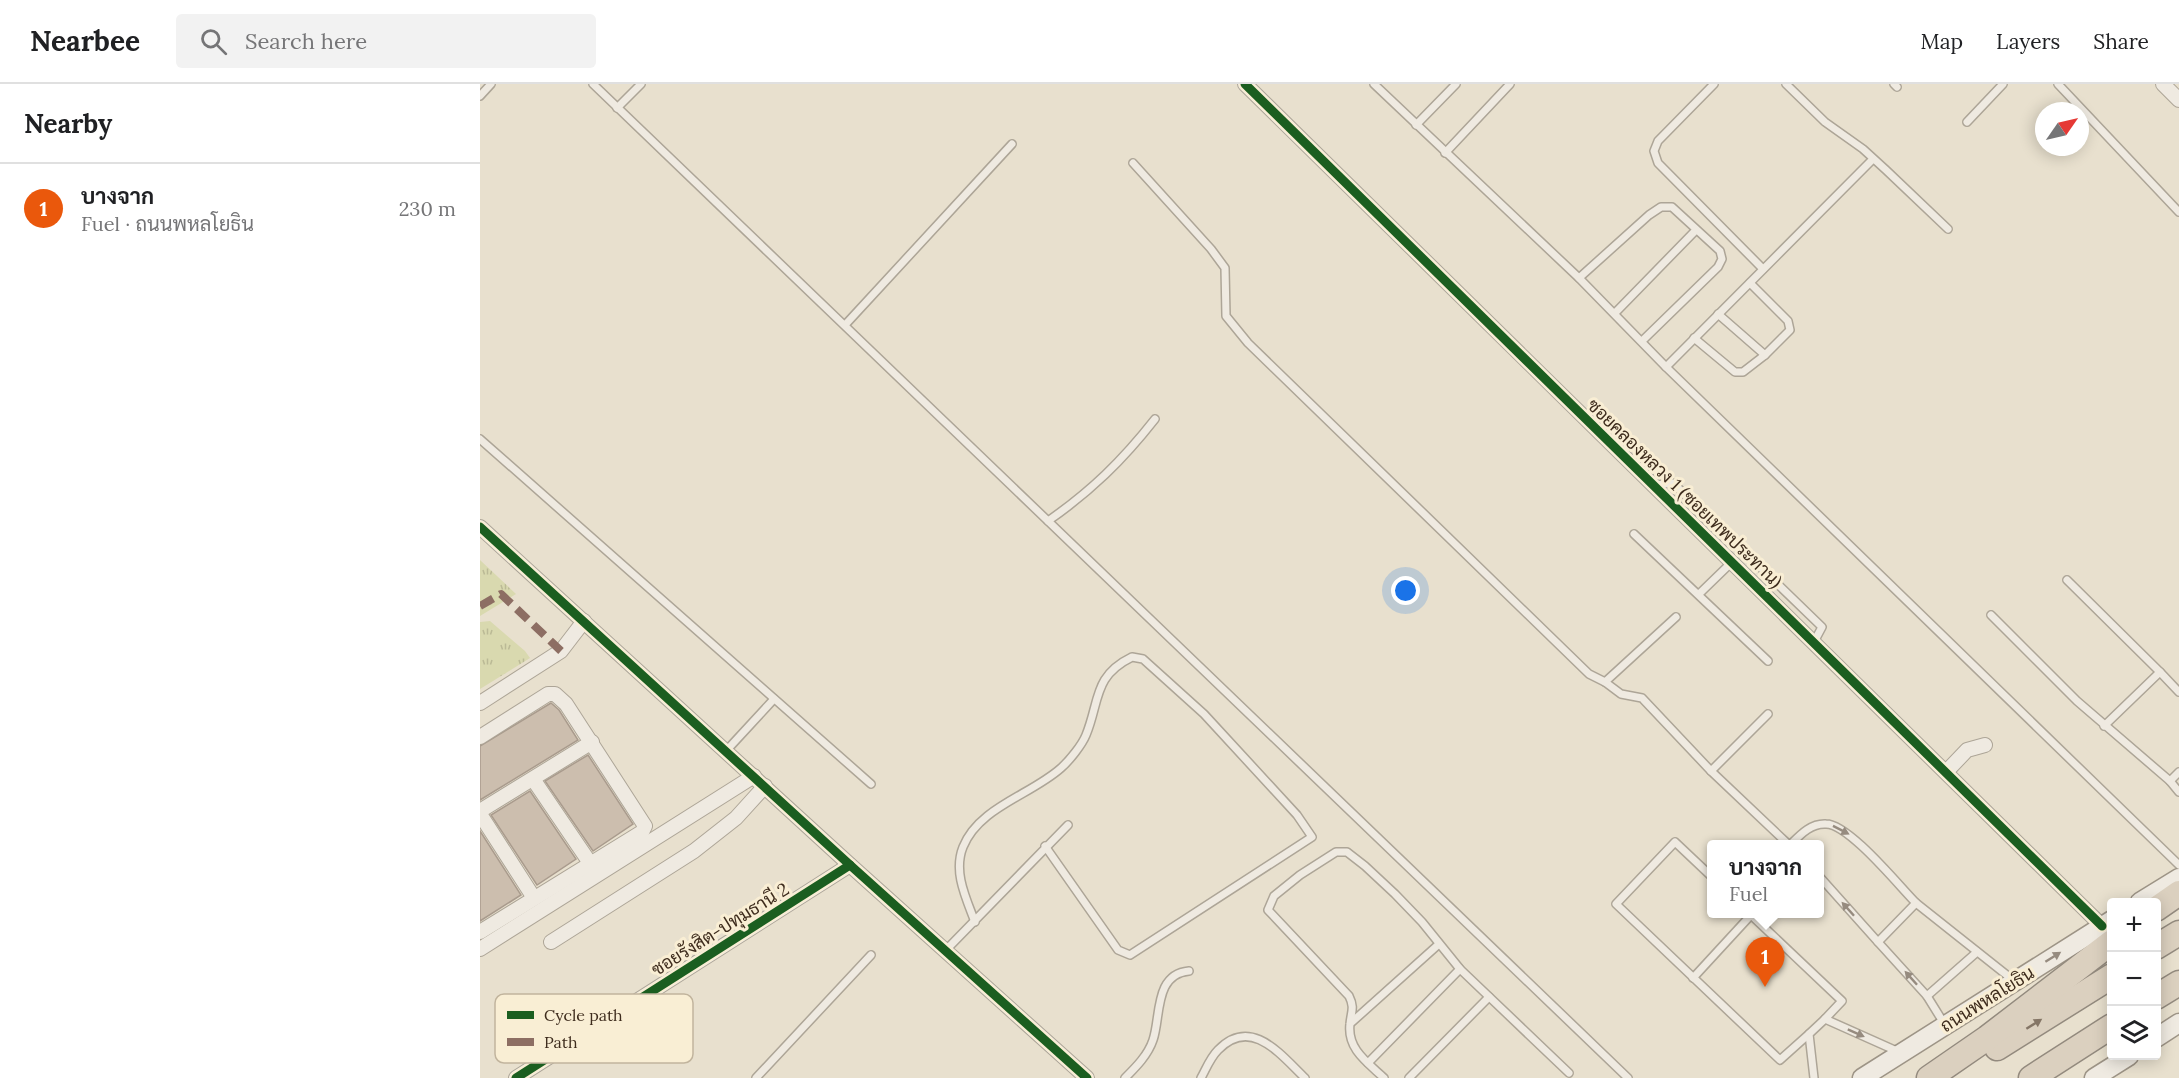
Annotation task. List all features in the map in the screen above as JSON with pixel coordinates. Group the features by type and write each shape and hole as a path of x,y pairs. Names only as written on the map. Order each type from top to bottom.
{"highway":[{"path":"2161,906 2179,893"},
{"path":"1929,1078 1987,1038 2107,930"},
{"path":"2161,944 2179,933"},
{"path":"1949,1078 2107,979"},
{"path":"2161,994 2179,983"},
{"path":"2160,1006 2179,995"},
{"path":"2032,1078 2107,1029"},
{"path":"2032,1078 2107,1037"}],"main road":[{"path":"2148,898 2179,878"},
{"name":"ถนนพหลโยธิน","path":"1862,1078 2015,981 2107,930"},
{"path":"2161,1035 2179,1023"},
{"path":"2104,1076 2124,1060"}],"street":[{"name":"ซอยคลองหลวง 1 (ซอยเทพประทาน)","path":"1245,84 2107,928"},
{"path":"2163,84 2179,100"},
{"path":"480,527 1087,1078"},
{"path":"480,703 561,651 584,621"},
{"path":"480,737 548,694 555,694 566,704 592,742 645,826 642,832 480,932"},
{"path":"534,898 480,813 592,742"},
{"path":"1946,772 1967,750 1984,745"},
{"path":"480,949 754,776"},
{"path":"533,779 590,862"},
{"path":"551,942 694,851 736,818 765,786"},
{"name":"ซอยรังสิต-ปทุมธานี 2","path":"648,994 850,865"},
{"name":"ซอยรังสิต-ปทุมธานี 2","path":"516,1078 540,1063"}],"lane":[{"path":"480,96 491,84"},
{"path":"593,84 1628,1078"},
{"path":"617,108 641,84"},
{"path":"1374,84 1579,278 1666,367 2179,865"},
{"path":"1416,125 1456,84"},
{"path":"1445,153 1510,84"},
{"path":"1714,84 1658,141 1654,152 1658,163 1763,269"},
{"path":"1786,84 1825,122 1863,149 1948,230"},
{"path":"1967,122 2003,84"},
{"path":"2058,84 2179,212"},
{"path":"844,325 1012,144"},
{"path":"1666,367 1873,159"},
{"path":"1133,163 1211,249 1225,268 1226,316 1248,343 1589,674 1622,694 1642,698 1711,771 1785,840"},
{"path":"1579,278 1648,215 1661,207 1672,207 1720,251 1722,259 1718,267 1642,341"},
{"path":"1615,313 1696,230"},
{"path":"1694,338 1735,372 1743,372 1765,355 1790,330 1791,326 1750,283"},
{"path":"1718,314 1765,355"},
{"path":"1048,521 1083,496 1130,452 1155,419"},
{"path":"480,439 871,784"},
{"path":"1654,485 1672,483 1822,627 1814,642"},
{"path":"1634,534 1768,661"},
{"path":"1699,594 1732,562"},
{"path":"2067,580 2179,692"},
{"path":"1990,615 2104,726 2170,781 2179,792"},
{"path":"1605,682 1676,617"},
{"path":"975,922 961,883 959,861 963,846 973,830 986,818 1061,767 1085,737 1095,701 1107,675 1132,657 1143,659 1204,714 1297,815 1312,837 1130,955 1118,950 1046,846"},
{"path":"2104,726 2160,672"},
{"path":"726,751 774,699"},
{"path":"1711,771 1768,714"},
{"path":"2170,781 2179,772"},
{"path":"1794,840 1806,829 1826,824 1845,831 1916,903 2015,981"},
{"path":"946,950 1068,825"},
{"path":"1707,872 1675,842 1616,904 1780,1060 1842,1001 1755,918"},
{"path":"1384,1078 1358,1055 1351,1040 1350,1023 1354,1005 1350,996 1268,910 1274,896 1323,858 1336,852 1347,852 1395,894 1460,969 1569,1073"},
{"path":"1824,882 1927,996 1945,1025"},
{"path":"1878,942 1916,903"},
{"path":"1693,978 1747,918"},
{"path":"1350,1023 1439,944"},
{"path":"1927,996 1977,952"},
{"path":"756,1078 871,955"},
{"path":"1368,1063 1460,969"},
{"path":"1125,1078 1146,1054 1153,1040 1158,1005 1167,984 1174,976 1183,971 1189,971"},
{"path":"1409,1078 1489,997"},
{"path":"1825,1019 1901,1053"},
{"path":"1809,1034 1814,1078"},
{"path":"1200,1078 1216,1051 1232,1038 1248,1036 1271,1045 1305,1078"}],"green space":[{"path":"480,560 516,594 480,616"},
{"path":"490,621 530,658 480,689 480,622"}],"building":[{"path":"551,703 559,710 578,740 480,800 480,746"},
{"path":"588,755 633,824 593,851 545,781"},
{"path":"530,791 576,859 537,885 491,815"},
{"path":"480,831 521,895 480,921"}],"marked path":[{"path":"480,606 501,594 561,651"}],"cycle path":[{"path":"1245,84 2102,926"},
{"path":"480,527 1087,1078"},
{"path":"648,994 850,865"},
{"path":"516,1078 540,1063"}],"place":[{"name":"บางจาก","path":"1765,987"}]}
